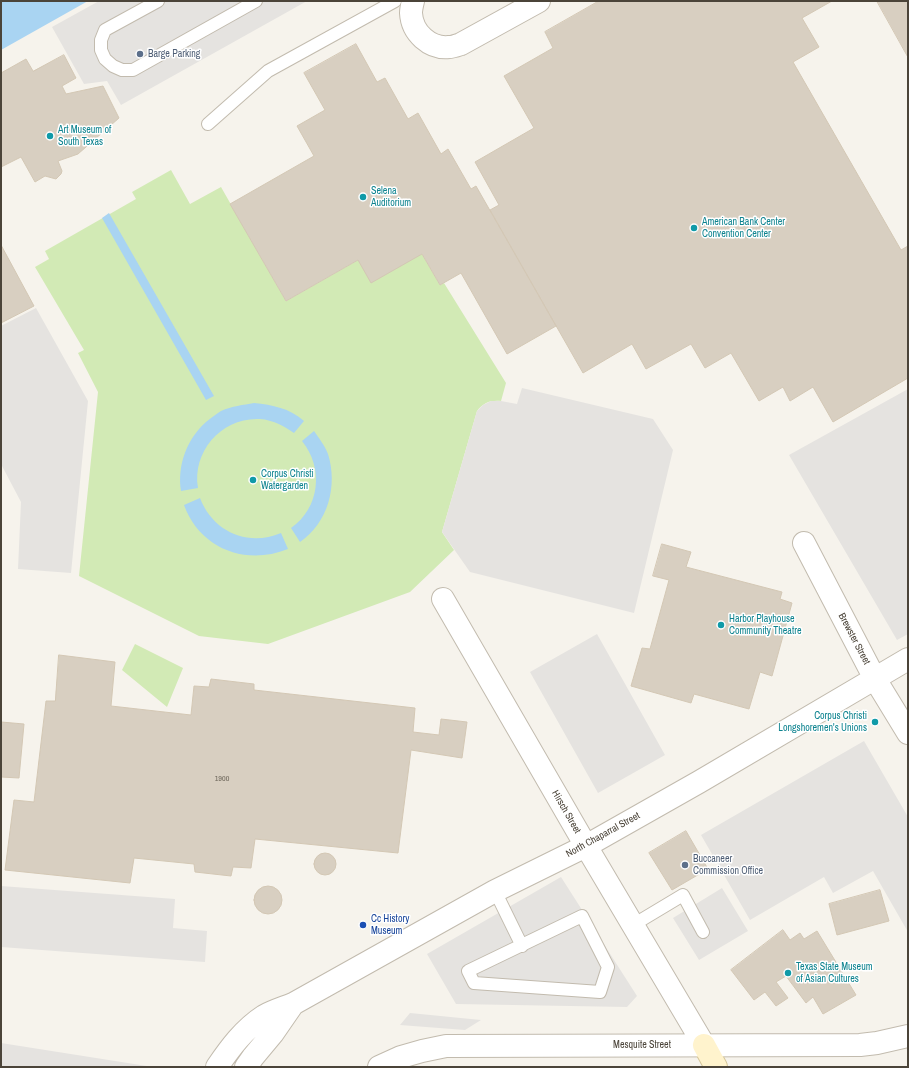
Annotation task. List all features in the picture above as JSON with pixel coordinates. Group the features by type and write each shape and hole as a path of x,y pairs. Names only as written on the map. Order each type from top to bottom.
{"main road":[{"path":"704,1045 716,1067"}],"street":[{"path":"413,1 411,13 413,24 419,35 438,47 450,48 461,44 539,1"},
{"name":"Brewster Street","path":"804,543 875,679 908,733"},
{"name":"Hirsch Street","path":"444,598 586,846 704,1045"},
{"name":"North Chaparral Street","path":"217,1067 233,1044 253,1024 264,1016 293,1004 495,892 586,846 699,782 908,659"},
{"name":"North Chaparral Street","path":"246,1067 252,1057 273,1033 293,1004"},
{"name":"Mesquite Street","path":"379,1067 401,1057 446,1046 860,1045 908,1036"}],"lane":[{"path":"158,1 105,30 101,40 101,50 105,59 113,66 122,70 133,70 256,1"},
{"path":"208,124 268,71 395,1"},
{"path":"495,892 522,946"},
{"path":"633,925 683,895 703,932"},
{"path":"582,916 608,967 600,992 474,983 468,971 522,946 582,916"}],"green space":[{"path":"171,170 190,204 221,187 286,301 358,260 422,254 440,285 444,283 506,383 501,401 487,403 477,411 442,532 454,550 410,592 268,644 199,636 79,576 98,392 78,353 84,350 35,267 49,259 45,251 136,199 132,192"},
{"path":"135,644 183,668 167,707 122,670"}],"shaded area":[{"name":"Barge Parking","path":"99,1 307,1 121,105 107,81 84,84 52,27"},
{"path":"36,308 88,401 71,573 18,569 21,502 1,464 1,326"},
{"path":"522,388 653,419 673,450 634,613 470,572 442,532 477,411 483,405 491,401 517,404"},
{"path":"908,389 908,634 897,640 789,455"},
{"path":"597,634 665,755 598,793 530,672"},
{"path":"864,741 908,817 908,932 873,871 833,893 824,877 750,920 701,835"},
{"path":"561,877 637,996 627,1007 456,1004 427,954"},
{"path":"1,886 175,899 173,928 207,931 205,962 1,947"},
{"path":"722,888 748,931 699,960 673,918"},
{"path":"410,1013 481,1020 465,1030 400,1025"},
{"path":"1,1043 153,1067 1,1067"}],"water":[{"path":"1,1 88,1 1,50"},
{"path":"109,213 214,396 206,400 102,218"},
{"path":"254,403 287,410 304,421 294,433 278,424 260,419 246,420 233,424 222,430 212,439 205,449 200,461 197,474 198,488 181,491 180,481 182,462 189,444 199,429 221,411"},
{"path":"314,431 324,445 328,454 331,466 331,491 324,514 318,525 300,542 291,528 301,520 308,510 316,487 314,463 302,441"},
{"path":"200,498 206,510 214,520 233,534 256,538 269,537 281,533 288,549 272,554 241,554 226,550 213,543 201,533 191,520 184,505"}],"building":[{"name":"American Bank Center Convention Center","path":"599,1 832,1 802,18 819,47 793,62 901,250 908,246 908,378 833,422 813,387 790,401 783,387 759,401 731,353 705,368 691,344 646,369 632,344 583,373 490,210 499,205 475,162 534,128 504,76 553,48 545,32"},
{"path":"877,1 908,1 908,57"},
{"name":"Selena Auditorium","path":"356,44 377,82 385,78 408,119 418,113 441,154 448,149 471,189 476,186 556,326 507,354 461,273 440,285 422,254 371,283 358,260 286,301 230,204 314,156 297,126 325,110 304,73"},
{"name":"Art Museum of South Texas","path":"64,55 76,78 62,86 66,94 103,86 119,118 78,154 58,161 62,171 56,179 45,176 35,182 21,157 1,167 1,73 26,59 33,71"},
{"path":"1,245 34,306 1,323"},
{"name":"Harbor Playhouse Community Theatre","path":"662,544 691,552 686,567 782,592 780,599 792,603 772,676 760,672 749,709 694,694 691,703 631,686 642,648 650,649 669,580 653,576"},
{"path":"59,655 115,662 111,706 191,715 194,686 209,687 211,679 254,684 254,690 415,708 413,732 439,735 441,719 467,722 462,758 411,750 398,853 255,839 251,868 233,867 231,876 195,872 194,864 134,858 130,883 5,870 14,800 34,802 46,701 55,701"},
{"path":"1,722 24,724 19,778 1,777"},
{"path":"686,831 708,869 672,890 649,853"},
{"path":"325,853 333,856 336,864 333,872 325,875 317,872 314,864 317,856"},
{"path":"268,886 278,890 282,900 278,910 268,914 258,910 254,900 258,890"},
{"path":"880,890 889,921 837,935 829,904"},
{"name":"Texas State Museum of Asian Cultures","path":"783,930 790,940 800,933 804,939 817,931 856,995 823,1014 813,997 806,1003 786,976 776,982 788,998 776,1006 765,992 754,1000 731,970"}],"place":[{"name":"Barge Parking","path":"140,54"},
{"name":"Art Museum of South Texas","path":"50,136"},
{"name":"Selena Auditorium","path":"363,197"},
{"name":"American Bank Center Convention Center","path":"694,228"},
{"name":"Corpus Christi Watergarden","path":"253,480"},
{"name":"Harbor Playhouse Community Theatre","path":"721,625"},
{"name":"Corpus Christi Longshoremen's Unions","path":"875,722"},
{"name":"Buccaneer Commission Office","path":"685,865"},
{"name":"Cc History Museum","path":"363,925"},
{"name":"Texas State Museum of Asian Cultures","path":"788,973"}]}
